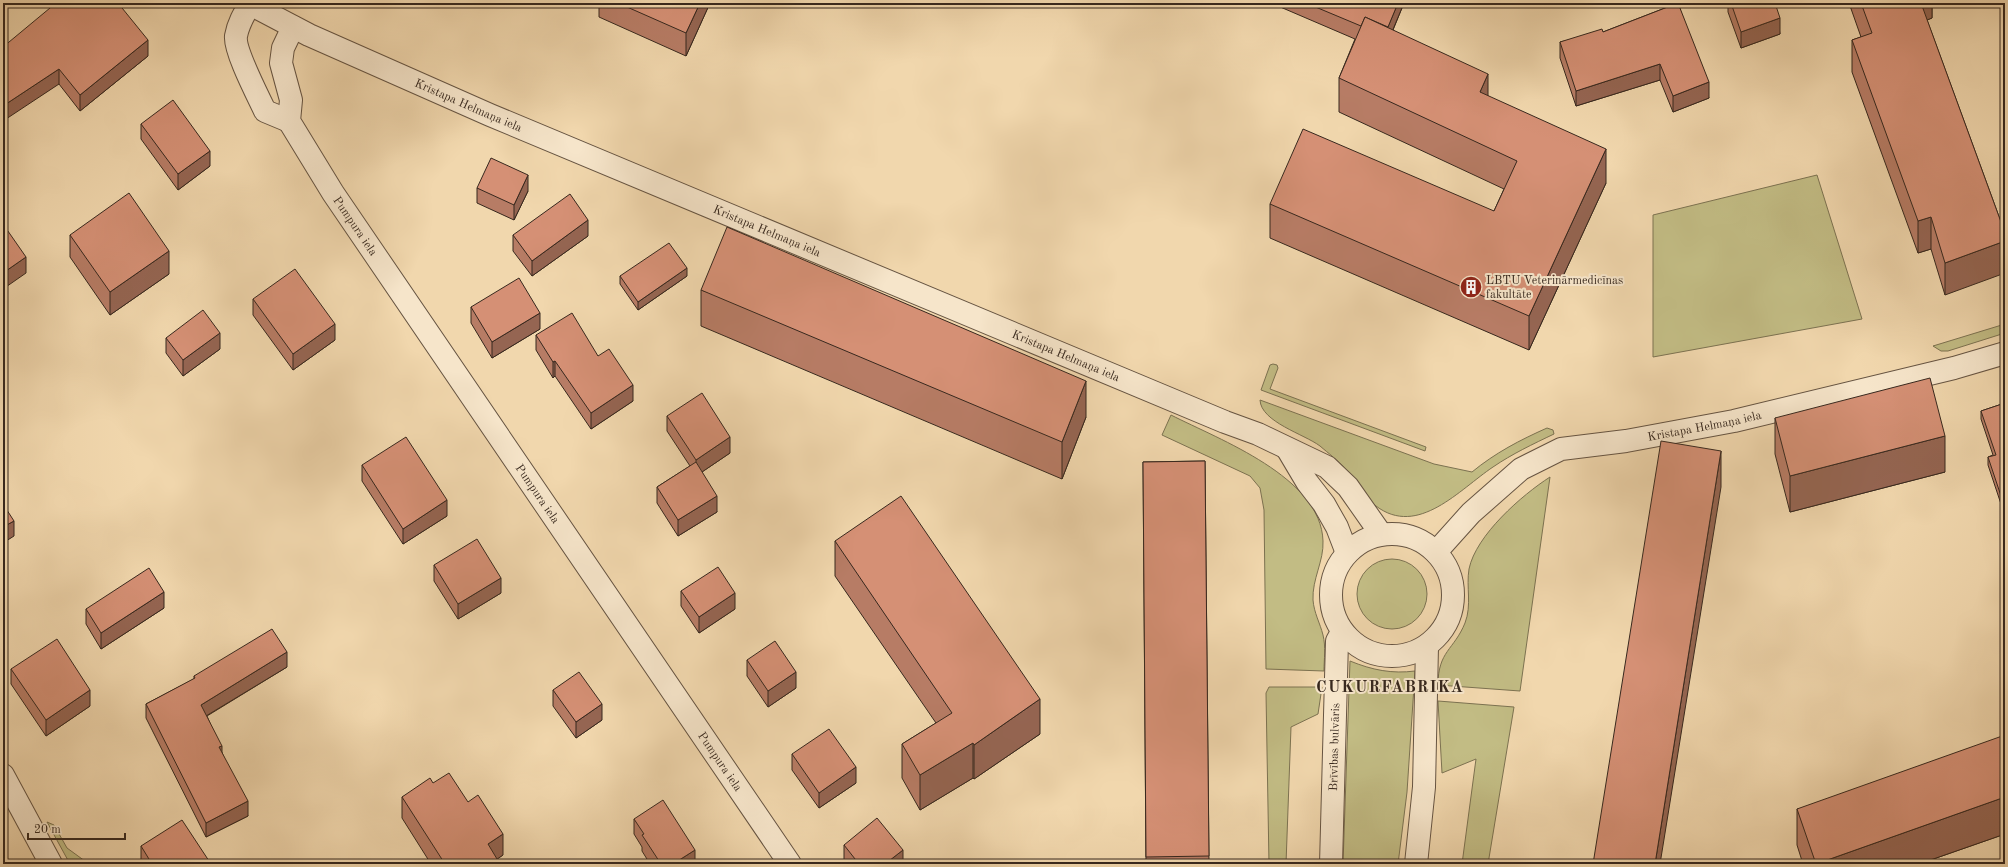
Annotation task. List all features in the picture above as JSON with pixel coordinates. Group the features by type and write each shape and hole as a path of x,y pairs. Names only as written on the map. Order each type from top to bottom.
{"street":[{"name":"Kristapa Helmaņa iela","path":"249,4 293,26 497,118 1225,422 1258,434 1288,450 1327,467 1348,488 1381,534"},
{"path":"249,4 241,21 236,37 238,53 265,111 289,121 291,100 280,63 283,48 293,26"},
{"name":"Pumpura iela","path":"289,121 346,213 790,864"},
{"name":"Kristapa Helmaņa iela","path":"1436,552 1471,513 1521,469 1561,449 1626,440 1734,421 1947,370 2005,353"},
{"path":"1288,450 1307,482 1327,510 1337,528 1347,553"},
{"path":"1381,534 1401,534 1420,540 1436,552 1448,570 1454,590 1451,612 1442,631 1427,646 1405,656 1381,656 1359,648 1342,632 1331,606 1333,578 1347,553 1362,541 1381,534"},
{"name":"Brīvības bulvāris","path":"1331,864 1337,641 1342,632"},
{"path":"1416,864 1424,787 1427,646"},
{"path":"3,775 51,864"}],"shaded area":[{"path":"1817,175 1862,319 1653,357 1653,215"},
{"path":"2005,324 2005,333 1948,351 1941,351 1933,346"},
{"path":"1270,365 1277,365 1278,368 1270,389 1426,447 1425,451 1261,390"},
{"path":"1260,400 1434,464 1472,472 1517,442 1547,428 1553,430 1554,434 1500,462 1438,507 1423,514 1407,516 1392,514 1376,506 1337,460 1313,441 1275,421 1262,408"},
{"path":"1171,415 1215,436 1265,463 1287,480 1305,498 1318,518 1323,548 1314,585 1313,600 1324,640 1324,671 1266,669 1264,510 1260,488 1250,476 1162,435"},
{"path":"1550,477 1520,691 1438,685 1441,665 1447,651 1461,632 1467,616 1469,603 1468,576 1473,556 1490,530 1502,517 1527,494"},
{"path":"1385,559 1399,559 1412,565 1421,574 1425,580 1427,594 1425,608 1417,619 1406,627 1399,629 1385,629 1378,627 1367,619 1359,608 1357,601 1357,587 1359,580 1367,569 1378,561"},
{"path":"1350,661 1366,667 1382,670 1398,672 1415,671 1407,792 1398,864 1343,864"},
{"path":"1269,687 1322,687 1318,714 1291,727 1286,864 1269,864 1266,693"},
{"path":"1438,701 1514,707 1488,864 1462,864 1476,759 1442,773"},
{"path":"47,822 54,825 67,848 89,864 70,864"}],"building":[{"path":"56,3 118,3 148,40 80,95 59,69 3,106 3,47"},
{"path":"618,3 700,3 686,33"},
{"path":"1306,3 1398,3 1388,27 1365,17 1361,26"},
{"path":"1678,3 1709,82 1673,96 1660,64 1576,91 1560,42 1602,29 1603,32"},
{"path":"1731,3 1775,3 1780,18 1741,32"},
{"path":"1861,3 1921,3 2005,233 2005,241 1945,263 1931,217 1918,221 1852,40 1872,33"},
{"path":"1365,17 1488,74 1480,92 1606,149 1529,316 1270,204 1303,129 1494,211 1517,161 1339,78"},
{"path":"173,100 210,151 178,174 141,124"},
{"path":"491,158 528,175 514,205 477,188"},
{"path":"129,193 169,251 110,292 70,235"},
{"path":"570,194 588,220 532,261 513,235"},
{"path":"3,224 26,257 3,273"},
{"path":"727,227 1086,381 1062,442 701,290"},
{"path":"669,243 687,268 638,302 620,276"},
{"path":"295,269 335,324 293,354 253,299"},
{"path":"519,278 540,313 492,342 471,307"},
{"path":"203,310 220,333 183,360 166,338"},
{"path":"572,313 598,356 609,349 633,385 591,413 555,361 553,362 536,335"},
{"path":"1930,378 1945,436 1790,476 1775,418"},
{"path":"702,393 730,437 696,460 667,416"},
{"path":"2005,403 2005,508 1988,457 1996,455 1981,411"},
{"path":"406,437 447,500 403,529 362,465"},
{"path":"1661,441 1721,451 1655,864 1593,864"},
{"path":"1205,461 1209,856 1146,857 1143,462"},
{"path":"696,462 717,496 678,520 657,487"},
{"path":"901,496 1040,699 974,745 973,743 920,775 902,744 952,713 835,541"},
{"path":"3,504 14,521 3,527"},
{"path":"477,539 501,578 458,604 434,565"},
{"path":"718,567 735,593 699,617 681,591"},
{"path":"149,568 164,592 101,633 86,609"},
{"path":"272,629 287,652 201,705 222,746 219,747 248,801 206,823 146,704 195,678 194,676"},
{"path":"57,639 90,690 46,720 11,669"},
{"path":"775,641 796,672 768,691 747,660"},
{"path":"579,672 602,704 576,722 553,690"},
{"path":"829,729 856,767 819,793 792,754"},
{"path":"2005,735 2005,797 1816,864 1797,809"},
{"path":"449,773 468,802 478,795 503,834 488,844 500,864 462,864 461,862 458,864 445,864 402,797 430,778 433,783"},
{"path":"663,800 695,850 673,864 661,864 642,835 644,834 634,819"},
{"path":"877,818 903,850 885,864 859,864 844,845"},
{"path":"182,820 211,864 152,864 141,846"}],"place":[{"name":"LBTU Veterinārmedicīnas fakultāte","path":"1471,287"}],"district":[{"name":"CUKURFABRIKA","path":"1390,686"}]}
